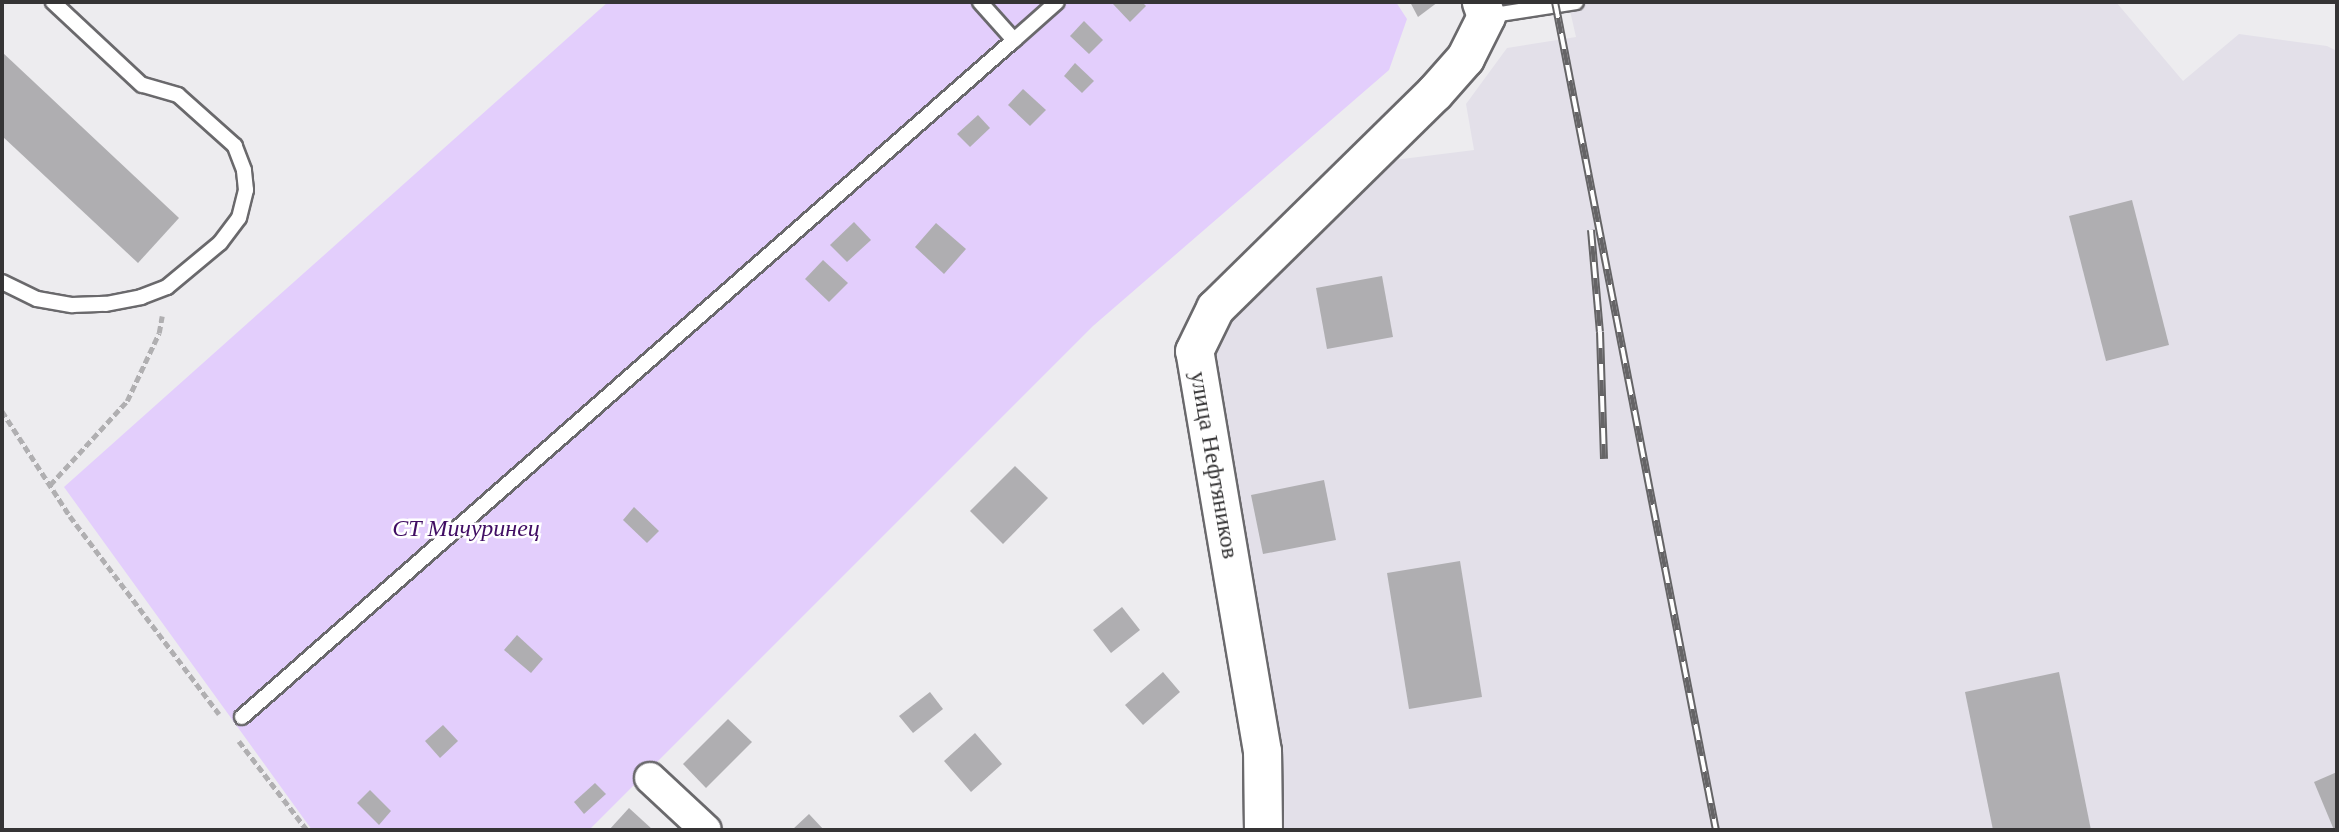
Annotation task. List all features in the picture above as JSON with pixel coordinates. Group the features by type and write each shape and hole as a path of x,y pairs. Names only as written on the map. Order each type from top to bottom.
{"street":[{"name":"улица Нефтяников","path":"1263,830 1262,751 1195,351 1215,307 1434,93 1465,58 1484,9"},
{"path":"650,778 706,830"}],"lane":[{"path":"2,282 37,299 72,305 106,304 141,297 167,287 220,243 239,218 246,190 244,170 235,146 183,99 166,90 142,85 53,2"},
{"path":"980,2 1014,40"},
{"path":"242,717 1057,2"},
{"path":"1484,9 1576,2"}],"path":[{"path":"50,485 127,401 159,333 167,287"},
{"path":"2,411 70,516 225,722"},
{"path":"233,733 307,830"}],"shaded area":[{"path":"1568,2 2116,2 2183,81 2239,34 2327,46 2337,51 2337,830 1263,830 1179,367 1378,162 1474,150 1466,104 1507,48 1576,37"}],"green space":[{"name":"СТ Мичуринец","path":"608,2 1396,2 1407,19 1389,70 1093,326 589,830 312,830 64,487"}],"building":[{"path":"1142,2 1146,6 1130,22 1113,4"},
{"path":"1410,2 1438,2 1418,17"},
{"path":"1084,21 1103,40 1089,54 1070,36"},
{"path":"2,52 179,218 138,263 2,136"},
{"path":"1075,63 1094,81 1082,93 1064,76"},
{"path":"1023,89 1046,110 1030,126 1008,105"},
{"path":"978,115 990,128 970,147 957,134"},
{"path":"2132,200 2169,345 2106,361 2069,216"},
{"path":"854,222 871,240 847,262 830,245"},
{"path":"936,223 966,249 944,274 915,247"},
{"path":"823,260 848,283 829,302 805,279"},
{"path":"1382,276 1393,337 1327,349 1316,288"},
{"path":"1015,466 1048,498 1003,544 970,511"},
{"path":"1324,480 1336,540 1263,554 1251,495"},
{"path":"634,507 659,531 647,543 623,520"},
{"path":"1460,561 1482,697 1409,709 1387,573"},
{"path":"1122,607 1140,630 1111,653 1093,630"},
{"path":"517,635 543,659 531,673 504,650"},
{"path":"1163,672 1180,692 1143,725 1125,705"},
{"path":"2059,672 2091,830 1993,830 1965,692"},
{"path":"930,692 943,709 913,733 899,716"},
{"path":"728,719 752,742 706,788 683,764"},
{"path":"443,725 458,741 440,758 425,741"},
{"path":"975,733 1002,764 971,792 944,761"},
{"path":"2337,772 2337,830 2334,830 2314,782"},
{"path":"595,783 606,794 584,814 574,802"},
{"path":"370,790 391,811 379,825 357,803"},
{"path":"629,808 653,830 609,830"},
{"path":"809,814 824,830 792,830"}],"railway":[{"path":"1555,2 1716,830"},
{"path":"1591,230 1600,332 1604,459"}]}
